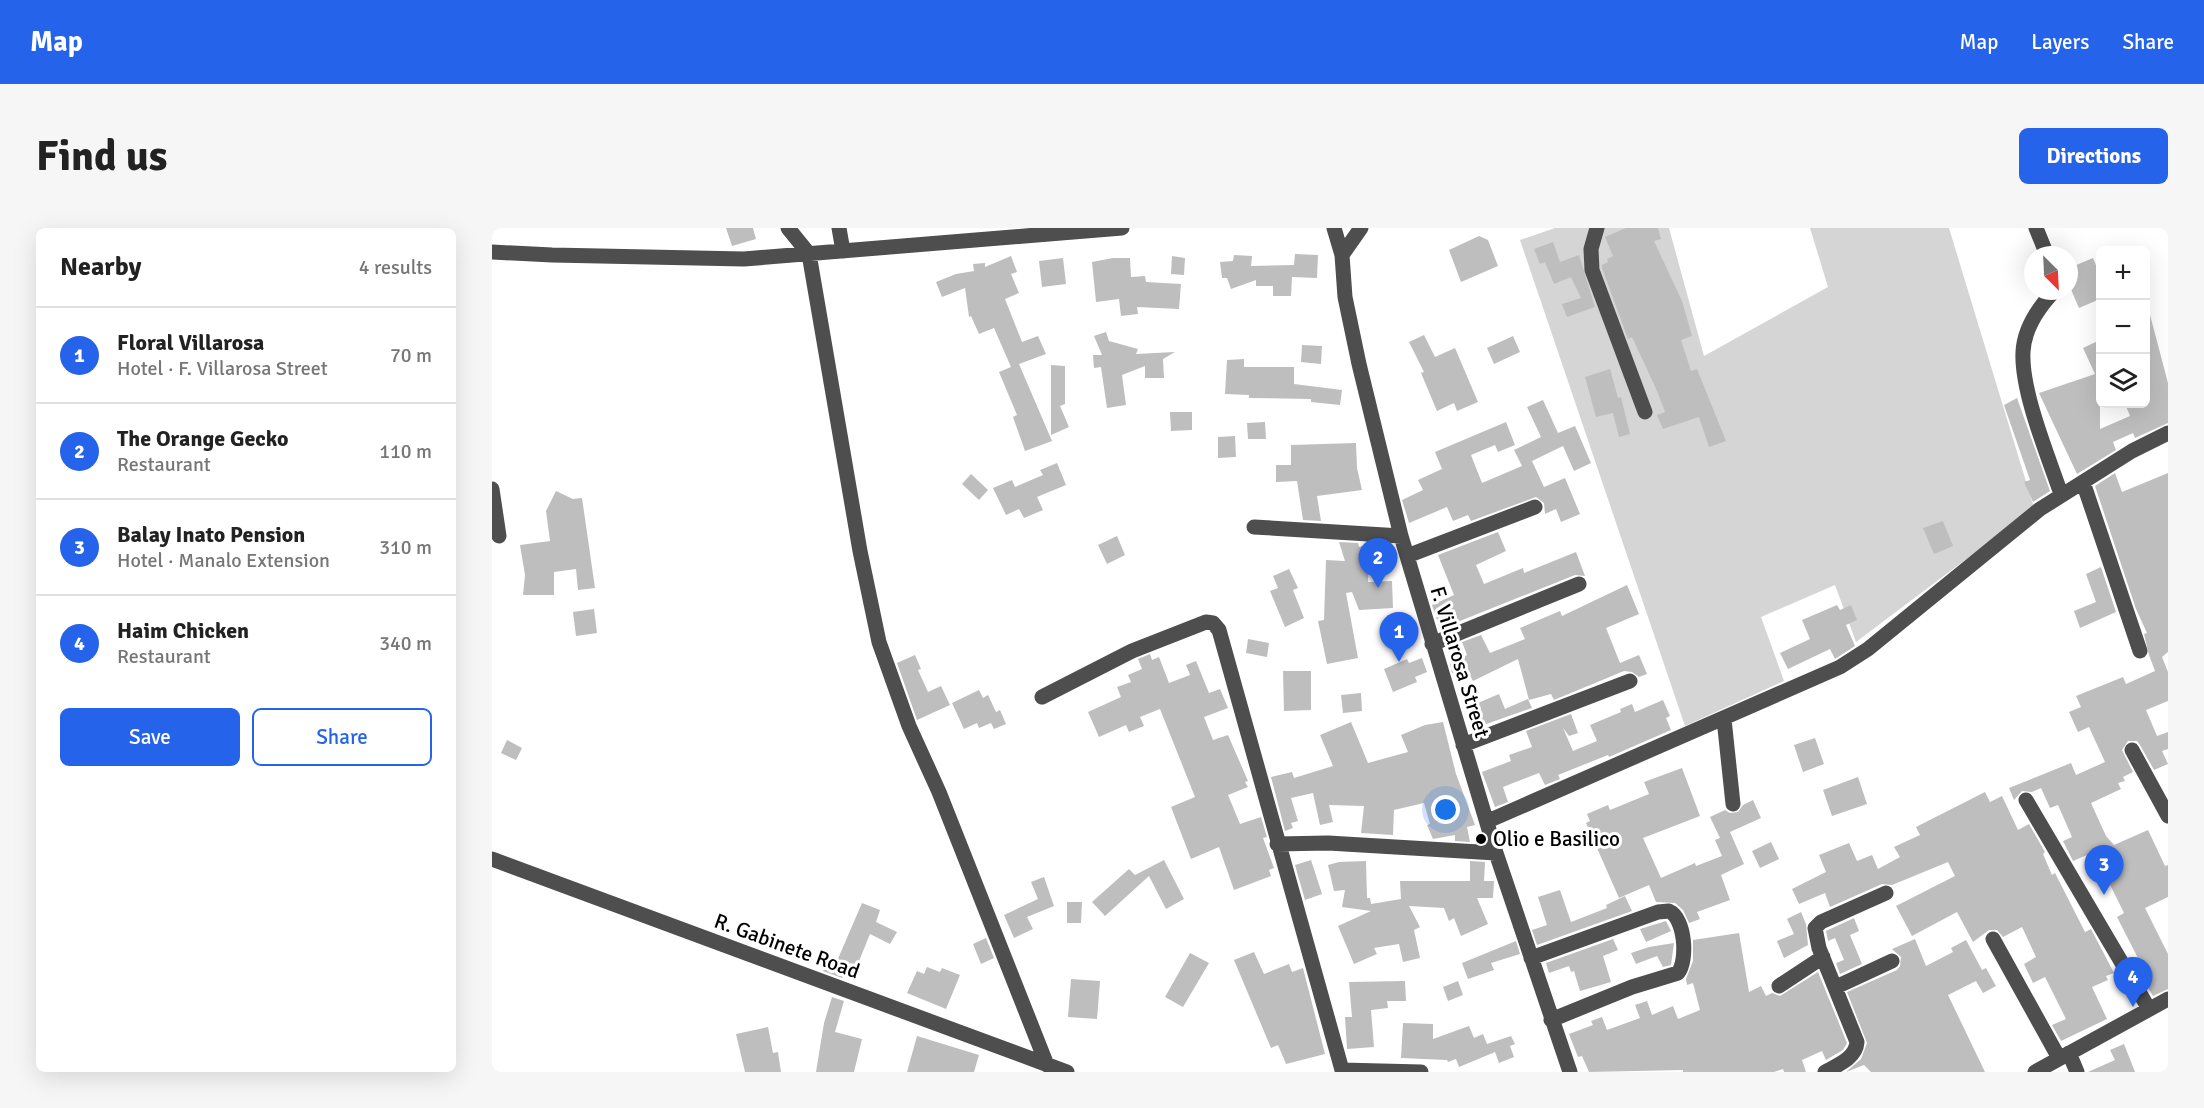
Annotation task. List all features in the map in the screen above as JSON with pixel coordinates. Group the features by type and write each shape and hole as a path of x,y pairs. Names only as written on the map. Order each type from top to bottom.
{"street":[{"path":"788,228 809,254 862,562 877,633 909,726 939,792 1047,1065"},
{"path":"839,228 843,250"},
{"path":"492,252 744,259 1112,228"},
{"name":"F. Villarosa Street","path":"1334,228 1342,255 1345,297 1359,364 1401,536 1432,644 1488,820 1496,853 1570,1072"},
{"path":"1342,255 1361,228"},
{"path":"1597,228 1591,249 1592,270 1645,412"},
{"path":"2036,228 2043,246"},
{"path":"2047,300 2030,327 2023,351 2036,422 2061,494"},
{"path":"1488,820 1840,667 1868,649 2061,494 2168,433"},
{"path":"2082,482 2140,651"},
{"path":"492,489 499,536"},
{"path":"1407,556 1535,507"},
{"path":"1254,527 1401,536"},
{"path":"1432,644 1579,584"},
{"path":"1042,697 1132,651 1206,622 1213,622 1219,630 1342,1071 1421,1072"},
{"path":"1463,745 1630,681"},
{"path":"1724,719 1733,804"},
{"path":"2132,750 2168,816"},
{"path":"2026,800 2149,1009"},
{"path":"1277,844 1328,843 1496,853"},
{"name":"R. Gabinete Road","path":"492,859 1067,1072"},
{"path":"1825,1072 1847,1059 1857,1046 1815,935 1817,925 1886,893"},
{"path":"1531,958 1658,912 1669,911 1678,920 1683,960 1678,973 1632,987 1551,1020"},
{"path":"1993,939 2064,1056 2077,1072"},
{"path":"1779,986 1823,957"},
{"path":"1836,987 1892,961"},
{"path":"2035,1072 2168,999"}],"shaded area":[{"path":"1555,228 1669,228 1704,356 1828,287 1810,228 1949,228 2034,508 1856,642 1835,585 1761,617 1784,681 1685,726 1520,240"}],"building":[{"path":"726,228 753,228 756,239 732,246"},
{"path":"1626,228 1658,228 1661,239 1654,241 1682,301 1692,336 1681,340 1691,371 1697,369 1726,441 1709,447 1699,417 1663,429 1657,415 1665,412 1632,337 1628,339 1602,268 1602,265 1608,262 1607,259 1613,256 1605,237"},
{"path":"1479,236 1488,240 1498,266 1461,282 1449,250"},
{"path":"1553,242 1560,262 1579,255 1595,307 1567,317 1562,304 1581,298 1571,277 1554,284 1545,262 1540,264 1534,249"},
{"path":"1295,254 1318,255 1317,278 1292,277 1291,296 1273,296 1273,286 1256,286 1256,280 1231,289 1227,278 1222,278 1220,262 1233,261 1234,255 1252,256 1251,266 1294,265"},
{"path":"1011,256 1017,272 1011,274 1019,293 1005,299 1022,342 1038,336 1046,354 1019,364 1052,441 1025,451 1013,417 1017,415 999,372 1011,367 994,328 979,334 971,316 969,317 965,288 942,297 936,282 956,274 974,271 973,264 985,263 985,267"},
{"path":"1172,256 1185,258 1184,275 1171,274"},
{"path":"1063,258 1066,284 1042,287 1039,261"},
{"path":"1130,258 1131,277 1145,276 1146,282 1181,284 1179,309 1137,307 1138,314 1121,316 1119,299 1096,302 1092,262"},
{"path":"2093,258 2096,265 2096,301 2079,308 2076,300 2078,300 2078,264"},
{"path":"2150,315 2168,383 2168,423 2135,438 2133,433 2113,442 2116,450 2077,474 2039,393 2095,374 2083,348 2096,342 2096,408 2100,408 2100,429 2130,416 2127,408 2150,408"},
{"path":"1106,332 1109,341 1138,349 1136,354 1175,352 1163,359 1164,378 1145,378 1145,366 1122,375 1126,405 1107,408 1101,367 1094,368 1093,355 1102,355 1094,336"},
{"path":"1424,335 1435,357 1455,348 1478,402 1457,411 1454,403 1437,411 1421,373 1424,372 1409,342"},
{"path":"1513,336 1520,352 1494,364 1487,348"},
{"path":"1302,345 1322,346 1321,364 1301,362"},
{"path":"1244,359 1244,367 1294,367 1294,384 1342,390 1340,405 1311,402 1311,399 1249,398 1249,395 1225,394 1227,360"},
{"path":"1051,365 1065,366 1065,404 1060,406 1069,427 1051,435"},
{"path":"1610,369 1618,398 1621,397 1630,434 1619,437 1613,413 1596,417 1585,377"},
{"path":"2017,398 2050,491 2033,502 2024,482 2030,480 2004,405"},
{"path":"1543,400 1558,433 1575,426 1591,463 1574,471 1563,446 1532,461 1544,487 1565,478 1580,514 1561,522 1556,509 1545,514 1544,503 1536,497 1471,521 1468,515 1453,521 1447,507 1409,523 1402,500 1423,490 1418,480 1442,469 1435,452 1506,422 1515,445 1498,452 1495,445 1471,455 1482,483 1522,466 1514,450 1541,437 1527,407"},
{"path":"1170,412 1192,412 1192,430 1171,431"},
{"path":"1265,422 1266,439 1248,439 1247,423"},
{"path":"1235,436 1236,457 1218,458 1218,437"},
{"path":"1356,443 1357,468 1362,490 1317,496 1321,521 1303,520 1297,481 1276,482 1276,465 1291,465 1291,445"},
{"path":"1057,463 1066,485 1037,497 1043,510 1024,518 1019,509 1006,515 993,488 1012,480 1015,487 1043,475 1040,470"},
{"path":"2115,473 2122,492 2168,473 2168,652 2162,657 2168,672 2168,701 2146,710 2157,736 2168,732 2168,749 2162,751 2168,764 2154,770 2137,741 2128,741 2122,750 2133,772 2123,777 2125,781 2118,783 2121,789 2091,803 2106,836 2114,845 2148,830 2165,866 2168,865 2168,897 2145,908 2168,954 2168,989 2153,996 2137,969 2142,966 2117,917 2124,913 2094,852 2073,861 2063,841 2072,837 2058,805 2050,808 2041,788 2032,792 2022,791 2014,800 2009,788 2071,763 2076,775 2105,762 2089,727 2078,732 2069,712 2081,707 2076,696 2123,677 2126,684 2155,671 2144,634 2147,633 2136,609 2095,486"},
{"path":"971,474 988,490 979,500 962,484"},
{"path":"556,491 573,499 582,498 595,588 578,590 576,569 554,572 554,595 523,595 525,575 520,545 550,541 546,511"},
{"path":"1943,521 1953,546 1934,554 1923,528"},
{"path":"1498,532 1506,551 1476,565 1484,584 1523,568 1524,573 1576,552 1585,576 1575,575 1440,629 1432,605 1454,595 1438,555"},
{"path":"1117,536 1125,555 1107,564 1098,545"},
{"path":"1339,542 1358,543 1359,547 1370,544 1368,582 1392,581 1393,608 1359,610 1352,592 1346,593 1358,658 1327,664 1318,621 1324,620 1326,560 1345,561"},
{"path":"2101,567 2116,612 2080,628 2074,611 2096,602 2086,574"},
{"path":"1289,569 1298,588 1293,590 1304,618 1285,627 1270,591 1278,588 1273,576"},
{"path":"1627,585 1639,614 1606,628 1620,663 1639,655 1647,674 1639,677 1632,672 1624,671 1554,700 1551,694 1529,700 1518,659 1473,681 1466,668 1452,673 1450,664 1467,655 1462,642 1481,635 1490,653 1525,639 1520,628 1560,611 1562,616"},
{"path":"1837,605 1840,610 1851,605 1857,620 1846,625 1855,646 1835,659 1830,649 1788,669 1780,653 1810,639 1802,620"},
{"path":"594,609 597,633 576,636 573,612"},
{"path":"1248,639 1269,643 1267,657 1246,653"},
{"path":"1150,654 1152,660 1159,657 1169,683 1190,675 1186,665 1196,661 1209,693 1220,689 1228,708 1204,717 1213,740 1228,735 1248,781 1245,782 1248,787 1228,795 1240,824 1261,817 1267,837 1263,838 1274,868 1269,870 1271,876 1234,890 1219,847 1191,859 1171,807 1195,797 1160,709 1140,717 1144,726 1129,732 1126,725 1099,737 1088,712 1121,697 1117,687 1131,682 1128,675 1142,669 1138,659"},
{"path":"915,655 921,669 918,670 928,692 941,686 950,705 917,720 897,663"},
{"path":"1422,658 1427,672 1415,677 1417,682 1393,692 1384,669 1407,659 1409,663"},
{"path":"1283,671 1311,671 1311,710 1284,711"},
{"path":"979,690 983,698 988,695 996,712 1000,710 1006,724 994,729 991,723 979,728 977,723 964,729 952,703"},
{"path":"1361,693 1362,711 1343,713 1341,695"},
{"path":"1499,694 1505,709 1528,699 1532,708 1475,728 1470,716 1477,714 1473,705"},
{"path":"1663,700 1670,716 1666,718 1671,730 1609,757 1608,755 1558,775 1560,779 1545,785 1539,773 1503,787 1508,802 1495,807 1482,772 1511,761 1509,755 1532,747 1526,731 1571,714 1578,733 1569,736 1563,728 1573,751 1597,741 1590,725 1621,712 1620,709 1632,704 1635,712"},
{"path":"1351,722 1368,763 1408,752 1401,735 1425,725 1443,722 1456,774 1475,825 1467,827 1470,842 1455,841 1455,835 1433,839 1427,825 1430,824 1424,803 1394,810 1393,835 1361,833 1364,806 1329,805 1333,822 1320,825 1313,793 1291,798 1298,821 1291,823 1293,828 1285,831 1271,777 1292,772 1294,778 1333,766 1320,735"},
{"path":"1815,738 1824,764 1803,772 1794,745"},
{"path":"507,740 522,748 516,760 501,753"},
{"path":"1682,768 1700,816 1643,838 1661,878 1695,863 1696,866 1722,856 1715,840 1720,838 1710,817 1725,810 1730,813 1738,812 1743,805 1753,800 1761,818 1730,832 1744,864 1721,875 1730,900 1697,912 1700,919 1689,923 1683,910 1675,903 1656,902 1649,885 1619,898 1586,823 1590,821 1587,814 1608,805 1610,810 1649,794 1644,782"},
{"path":"1858,777 1867,804 1832,816 1823,790"},
{"path":"1985,792 1990,802 2002,796 2018,830 2029,824 2045,852 2043,854 2052,875 2055,873 2085,932 2091,929 2114,973 2106,976 2108,980 2092,987 2107,1019 2061,1041 2052,1025 2066,1019 2045,977 2033,983 2024,964 2036,957 2022,927 2003,937 1997,930 1989,930 1973,942 1957,912 1912,936 1896,906 1955,876 1948,862 1892,885 1882,884 1830,907 1825,893 1799,904 1792,889 1826,872 1819,855 1849,843 1857,861 1872,855 1878,869 1900,857 1894,847 1920,835 1916,827"},
{"path":"1771,842 1779,859 1760,868 1752,851"},
{"path":"1164,860 1184,899 1166,909 1149,876 1105,916 1092,902 1129,869 1135,875"},
{"path":"1311,860 1322,894 1305,900 1295,865"},
{"path":"1366,861 1367,898 1370,898 1371,904 1401,899 1400,881 1470,881 1470,861 1485,862 1484,881 1494,881 1493,898 1477,898 1488,924 1461,936 1454,918 1449,921 1444,908 1409,906 1420,927 1414,930 1420,958 1403,962 1399,944 1374,948 1377,954 1354,964 1338,926 1371,911 1342,907 1345,890 1334,891 1328,865 1339,862"},
{"path":"1044,877 1054,906 1027,917 1033,929 1014,938 1004,915 1038,899 1031,882"},
{"path":"1560,890 1571,922 1607,908 1606,905 1625,896 1632,911 1537,945 1532,930 1547,925 1538,897"},
{"path":"1067,902 1082,902 1081,923 1067,923"},
{"path":"862,903 880,910 876,922 897,932 890,944 870,934 857,966 850,963 842,978 823,971 830,957 837,961"},
{"path":"1801,912 1806,924 1808,945 1784,958 1777,941 1794,934 1787,919"},
{"path":"1854,918 1859,931 1850,935 1862,964 1840,974 1836,963 1844,960 1835,938 1828,941 1826,931"},
{"path":"1666,921 1671,931 1646,942 1640,929"},
{"path":"1739,933 1749,992 1761,986 1766,996 1772,993 1780,996 1818,972 1847,1043 1843,1050 1826,1060 1822,1051 1802,1060 1806,1072 1784,1072 1783,1069 1774,1072 1683,1072 1683,1070 1589,1072 1582,1056 1578,1057 1569,1034 1593,1025 1591,1021 1602,1017 1607,1030 1640,1018 1635,1005 1647,1001 1652,1015 1673,1006 1678,1019 1700,1010 1693,983 1687,985 1686,979 1693,961 1693,940"},
{"path":"986,938 994,958 981,964 973,944"},
{"path":"1613,939 1618,950 1603,956 1611,982 1580,991 1574,971 1571,972 1569,966 1549,973 1546,963"},
{"path":"1915,939 1926,966 1953,952 1951,948 1966,940 1982,970 1986,968 1996,986 1983,993 1976,981 1948,995 1985,1072 1871,1072 1864,1065 1846,1072 1861,1059 1867,1043 1847,992 1897,970 1901,957 1892,949"},
{"path":"1516,941 1520,954 1491,963 1494,970 1468,979 1462,963"},
{"path":"1674,943 1671,965 1663,967 1657,956 1636,964 1631,953 1649,947"},
{"path":"1254,952 1264,974 1289,964 1292,972 1303,968 1325,1054 1286,1064 1278,1045 1271,1048 1234,960"},
{"path":"1190,953 1209,963 1183,1007 1165,997"},
{"path":"927,967 940,972 942,968 960,975 946,1009 907,993 917,971 924,974"},
{"path":"1071,979 1100,981 1097,1019 1068,1017"},
{"path":"1405,981 1406,1001 1387,1001 1388,1008 1371,1010 1374,1047 1347,1049 1345,1017 1352,1017 1349,982"},
{"path":"1458,981 1463,995 1448,1001 1443,987"},
{"path":"832,997 844,1001 835,1032 862,1039 854,1072 816,1072 824,1023"},
{"path":"1403,1023 1433,1024 1433,1039 1469,1026 1474,1038 1483,1034 1487,1044 1511,1036 1515,1044 1510,1046 1514,1057 1499,1063 1495,1052 1459,1067 1456,1059 1448,1062 1447,1060 1401,1058"},
{"path":"768,1027 773,1053 778,1052 781,1072 745,1072 736,1034"},
{"path":"917,1036 979,1055 974,1072 907,1072"},
{"path":"2124,1044 2135,1072 2088,1072 2115,1060 2110,1050"}],"place":[{"name":"The Orange Gecko","path":"1378,588"},
{"name":"Floral Villarosa","path":"1399,662"},
{"name":"Olio e Basilico","path":"1481,839"},
{"name":"Balay Inato Pension","path":"2104,895"},
{"name":"Haim Chicken","path":"2133,1007"}]}
